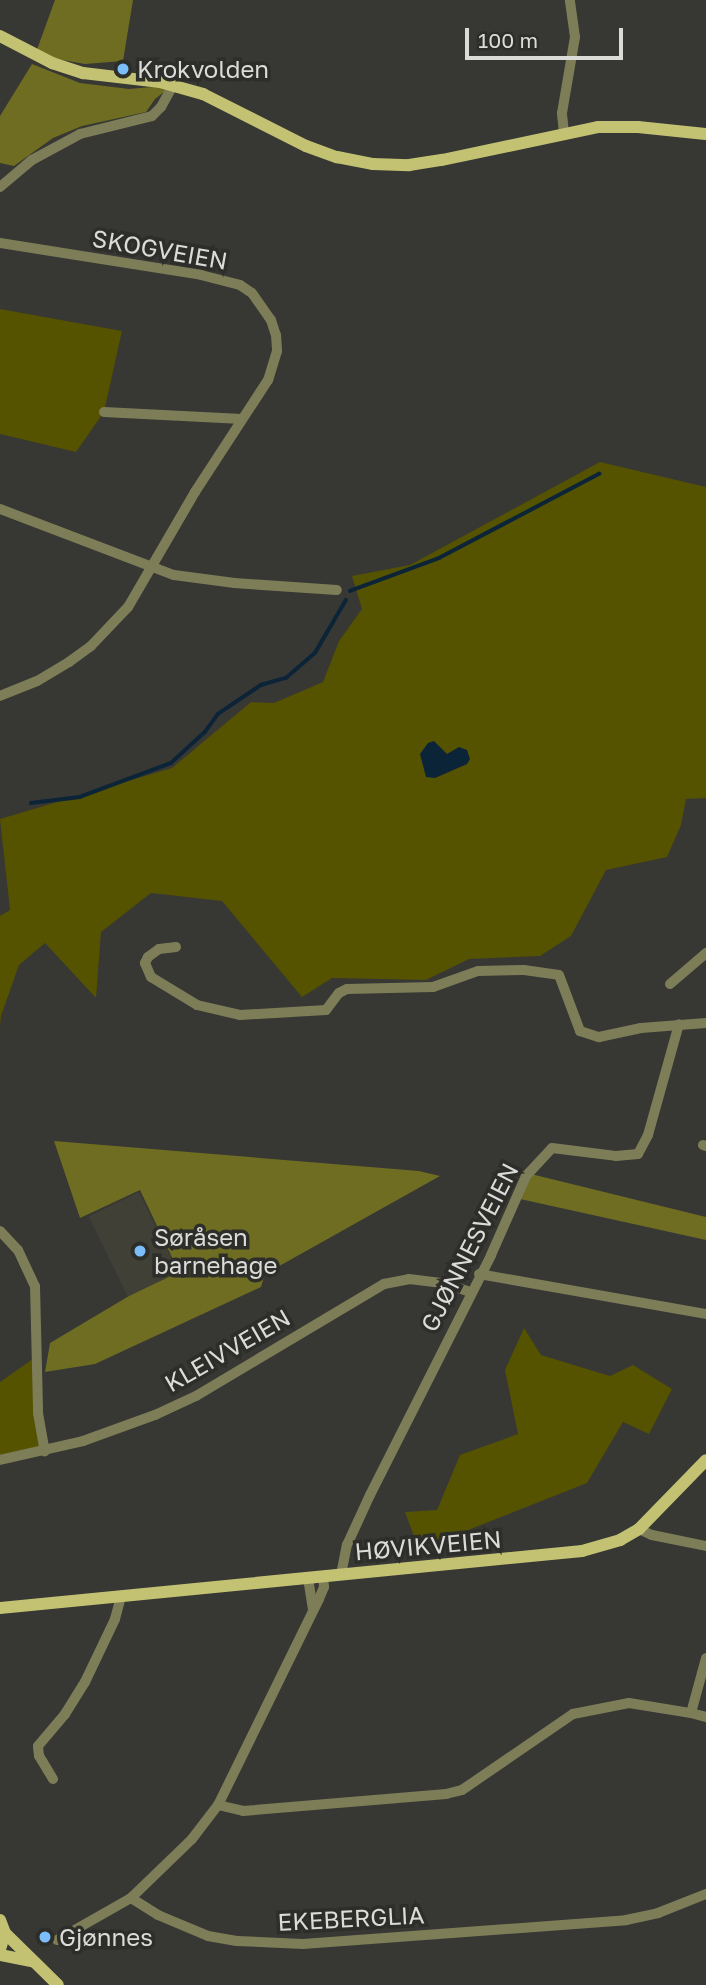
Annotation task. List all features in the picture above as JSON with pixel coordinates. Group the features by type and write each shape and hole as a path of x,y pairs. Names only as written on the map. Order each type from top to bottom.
{"main road":[{"path":"0,36 52,63 83,73 173,85 220,102 306,146 337,157 373,164 409,165 442,160 564,133 617,127 706,134"},
{"name":"HØVIKVEIEN","path":"0,1608 562,1554 607,1545 639,1529 706,1460"},
{"path":"0,1920 5,1933 58,1985"},
{"path":"0,1949 5,1933"},
{"path":"0,1955 33,1961"}],"street":[{"path":"564,133 562,113 575,37 570,0"},
{"path":"0,187 32,160 80,134 152,116 161,107 173,85"},
{"name":"SKOGVEIEN","path":"0,243 212,277 240,285 252,293 271,320 277,351 268,380 195,492 128,607 91,646 57,670 0,696"},
{"path":"104,412 242,419"},
{"path":"0,509 174,575 233,583 337,590"},
{"path":"176,947 159,949 148,957 145,963 151,977 197,1005 240,1015 326,1010 339,993 347,989 433,987 478,971 524,970 559,975 580,1031 598,1037 679,1024 706,1023"},
{"path":"670,984 706,953"},
{"name":"GJØNNESVEIEN","path":"341,1575 353,1533 526,1176 552,1148 616,1156 638,1154 649,1135 679,1024"},
{"path":"0,1231 18,1250 35,1286 38,1413 45,1451"},
{"path":"479,1274 706,1314"},
{"name":"KLEIVVEIEN","path":"0,1460 113,1432 196,1396 384,1284 409,1279 443,1283 470,1292"},
{"path":"639,1529 652,1535 706,1546"},
{"path":"57,1940 131,1898 184,1848 218,1805 280,1683 324,1587 323,1577"},
{"path":"309,1578 313,1609"},
{"path":"54,1779 39,1756 38,1746 65,1714 85,1682 115,1619 121,1596"},
{"path":"691,1713 706,1658"},
{"path":"218,1805 243,1811 446,1794 472,1785 573,1714 629,1703 706,1717"},
{"name":"EKEBERGLIA","path":"131,1898 158,1915 208,1936 276,1945 626,1920 658,1913 706,1895"}],"shaded area":[{"path":"55,0 133,0 123,61 85,64 35,55"},
{"path":"32,64 80,83 129,89 173,85 155,99 146,112 82,126 53,138 14,166 0,163 0,116"},
{"path":"0,309 122,331 104,412 76,452 0,434"},
{"path":"600,462 706,487 706,798 686,799 681,825 667,857 606,870 571,936 540,956 469,959 426,980 332,978 302,997 222,901 151,893 101,932 96,998 45,943 19,965 1,1016 0,1027 0,916 10,910 0,819 172,768 251,702 274,703 323,682 339,641 362,609 352,576 410,565"},
{"path":"54,1141 419,1171 440,1176 265,1274 261,1287 95,1364 45,1372 50,1343 129,1296 179,1272 140,1190 80,1218"},
{"path":"531,1174 706,1217 706,1240 520,1199"},
{"path":"139,1192 178,1272 128,1297 89,1217"},
{"path":"524,1328 541,1355 610,1376 633,1365 672,1389 649,1434 623,1422 587,1483 438,1542 415,1539 405,1512 437,1510 460,1455 518,1434 505,1370"},
{"path":"37,1356 41,1451 0,1457 0,1382"}],"water":[{"path":"434,741 447,754 459,747 467,750 470,759 467,764 435,778 426,777 420,754 428,743"}],"waterway":[{"path":"350,591 439,558 599,474"},
{"path":"31,803 80,797 171,763 205,732 218,714 261,685 286,678 315,653 346,600"}],"place":[{"name":"Krokvolden","path":"123,69"},
{"name":"Søråsen barnehage","path":"140,1251"},
{"name":"Gjønnes","path":"45,1937"}]}
